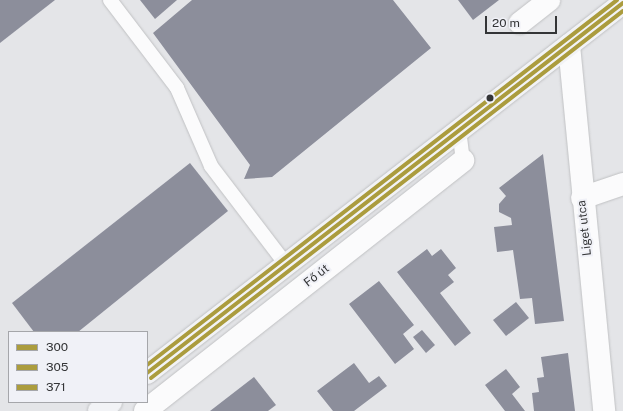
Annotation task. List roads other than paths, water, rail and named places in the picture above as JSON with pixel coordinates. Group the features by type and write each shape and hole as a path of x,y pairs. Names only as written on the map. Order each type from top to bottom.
{"main road":[{"path":"148,372 285,263 623,3"},
{"path":"99,411 109,403"}],"street":[{"path":"520,23 549,0"},
{"name":"Liget utca","path":"569,45 582,198 604,411"},
{"name":"Fő út","path":"145,411 463,161"},
{"path":"582,198 623,184"}],"lane":[{"path":"110,0 177,88 211,166 285,263"},
{"name":"Fő út","path":"459,129 463,161"}]}
